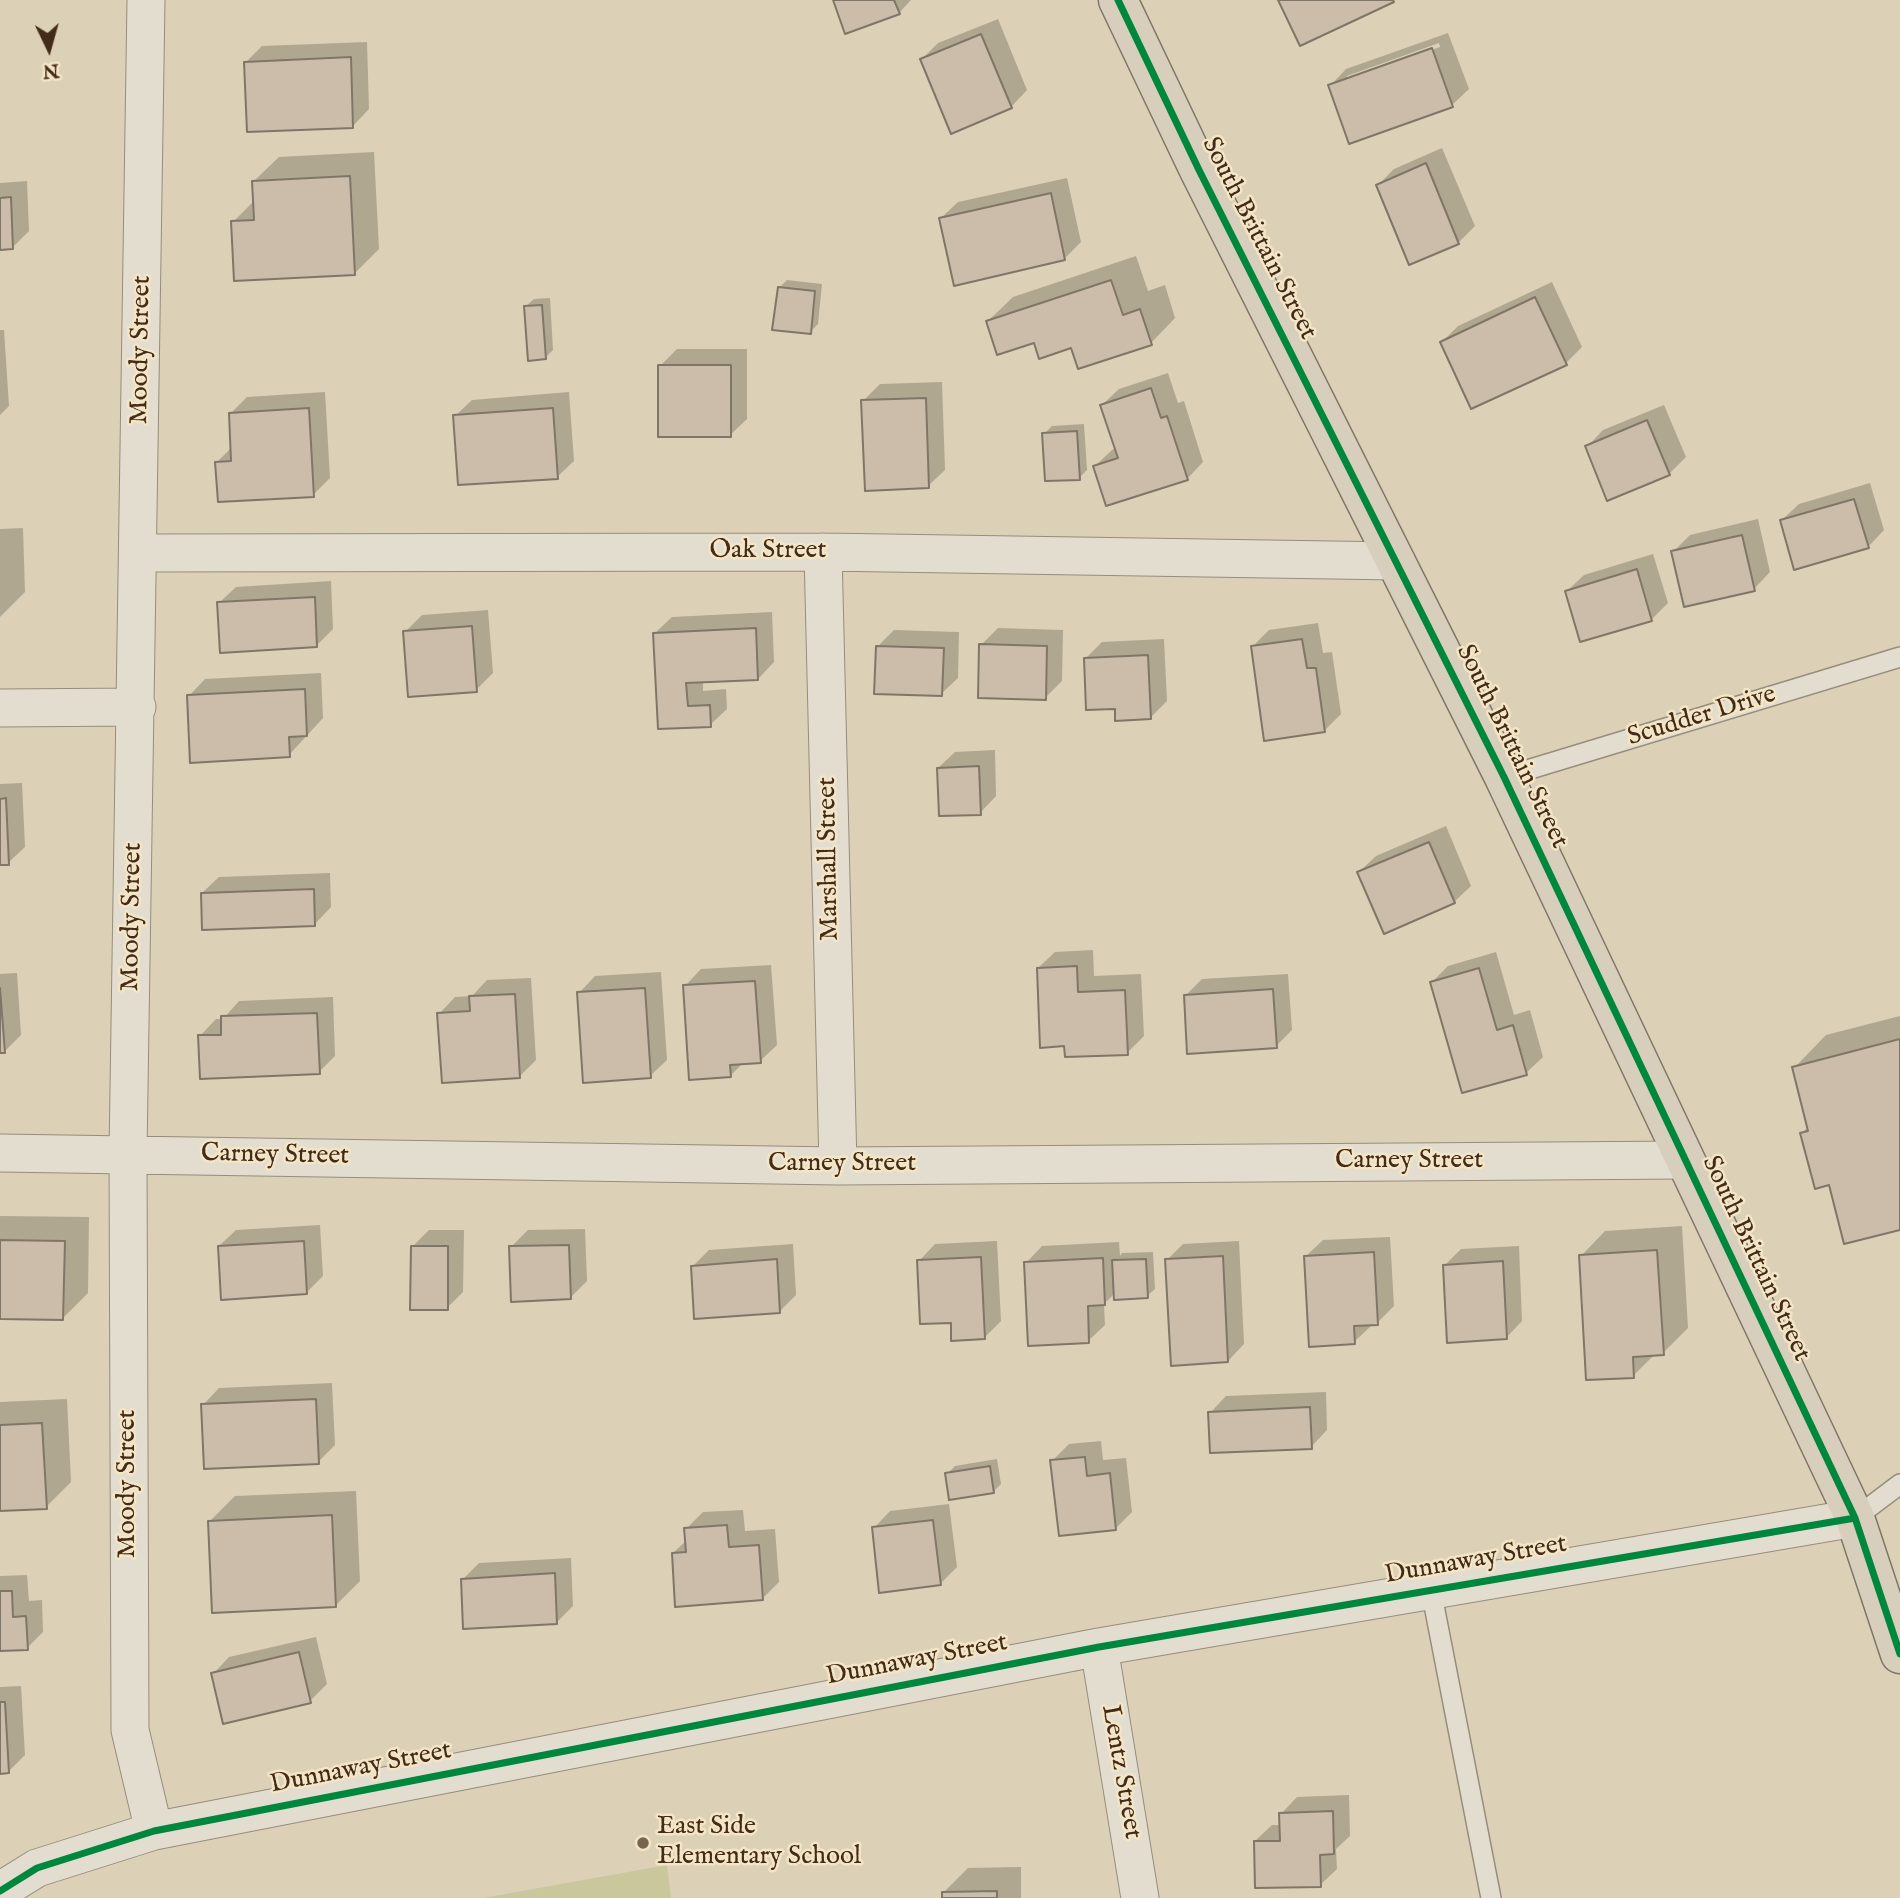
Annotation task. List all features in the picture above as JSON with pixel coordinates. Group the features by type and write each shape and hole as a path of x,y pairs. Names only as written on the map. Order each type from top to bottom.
{"main road":[{"name":"South Brittain Street","path":"1118,0 1199,170 1504,777 1855,1517 1900,1654"}],"street":[{"name":"Moody Street","path":"146,0 128,1153 130,1730 154,1830"},
{"name":"Oak Street","path":"139,553 823,552 1396,561"},
{"name":"Marshall Street","path":"823,552 838,1166"},
{"path":"0,708 136,707"},
{"name":"Carney Street","path":"0,1153 838,1166 1685,1160"},
{"name":"Dunnaway Street","path":"0,1891 37,1868 154,1830 1099,1647 1855,1517"},
{"name":"Lentz Street","path":"1099,1647 1140,1898"}],"lane":[{"name":"Scudder Drive","path":"1504,777 1900,657"},
{"path":"1855,1517 1900,1484"},
{"path":"1431,1590 1490,1898"}],"shaded area":[{"path":"667,1865 671,1898 483,1898"}],"building":[{"path":"833,0 894,0 900,14 845,34"},
{"path":"1278,0 1393,0 1394,2 1300,46"},
{"path":"981,34 1012,108 951,134 920,59"},
{"path":"1432,48 1453,107 1349,144 1328,85"},
{"path":"351,57 353,128 247,132 244,62"},
{"path":"1426,163 1459,244 1409,265 1376,185"},
{"path":"350,176 355,275 234,281 231,221 254,220 252,181"},
{"path":"1051,193 1065,260 954,286 939,218"},
{"path":"11,197 13,249 0,250 0,198"},
{"path":"1111,280 1123,315 1140,309 1152,345 1078,369 1071,348 1039,359 1034,343 997,355 986,321"},
{"path":"778,287 815,291 811,334 772,330"},
{"path":"1535,297 1567,365 1471,409 1440,342"},
{"path":"542,305 546,359 528,361 524,306"},
{"path":"658,365 731,365 731,437 658,437"},
{"path":"1151,388 1161,418 1167,416 1188,480 1106,506 1093,466 1118,458 1100,405"},
{"path":"926,398 929,488 865,491 861,400"},
{"path":"309,408 314,497 218,502 215,462 231,461 229,413"},
{"path":"553,408 558,479 458,485 453,415"},
{"path":"1647,420 1670,475 1607,501 1585,446"},
{"path":"1077,431 1080,480 1045,481 1042,433"},
{"path":"1854,499 1869,548 1794,570 1780,520"},
{"path":"1742,535 1755,591 1684,607 1671,551"},
{"path":"1637,569 1652,621 1580,642 1565,591"},
{"path":"315,597 317,647 220,653 217,602"},
{"path":"472,626 477,692 408,697 403,631"},
{"path":"756,628 758,680 686,683 688,706 710,705 711,727 658,729 653,633"},
{"path":"1302,639 1307,668 1316,668 1325,732 1264,741 1251,646"},
{"path":"979,644 1047,646 1046,700 978,698"},
{"path":"876,646 944,648 942,696 874,694"},
{"path":"1148,655 1151,719 1115,721 1115,709 1086,710 1084,658"},
{"path":"305,689 307,736 289,737 290,757 190,763 187,695"},
{"path":"979,766 981,815 939,816 937,768"},
{"path":"6,798 9,865 0,865 0,799"},
{"path":"1429,842 1455,903 1384,934 1357,872"},
{"path":"314,889 315,926 202,930 201,893"},
{"path":"1077,966 1078,992 1125,990 1128,1055 1065,1057 1064,1046 1040,1048 1037,968"},
{"path":"1479,968 1497,1030 1513,1025 1527,1075 1462,1093 1430,982"},
{"path":"755,981 761,1063 730,1065 731,1077 689,1080 683,985"},
{"path":"0,988 5,1053 0,1053"},
{"path":"645,988 651,1078 583,1083 577,992"},
{"path":"1273,989 1277,1048 1187,1054 1184,995"},
{"path":"515,994 520,1078 442,1083 437,1013 470,1011 469,996"},
{"path":"317,1013 320,1074 200,1079 198,1035 221,1035 221,1016"},
{"path":"1900,1039 1900,1230 1844,1244 1829,1185 1815,1189 1800,1133 1808,1131 1792,1067"},
{"path":"0,1240 65,1241 63,1320 0,1319"},
{"path":"304,1241 307,1294 221,1300 218,1246"},
{"path":"569,1245 571,1299 511,1302 509,1246"},
{"path":"411,1246 448,1246 448,1310 410,1310"},
{"path":"1657,1250 1664,1355 1633,1357 1634,1378 1586,1380 1579,1255"},
{"path":"1374,1252 1378,1325 1354,1326 1355,1344 1309,1347 1304,1256"},
{"path":"1223,1256 1228,1362 1171,1366 1165,1259"},
{"path":"981,1257 985,1339 951,1341 951,1323 920,1324 917,1260"},
{"path":"1103,1258 1105,1305 1088,1306 1089,1343 1028,1346 1024,1262"},
{"path":"777,1259 780,1313 694,1319 691,1266"},
{"path":"1146,1259 1148,1298 1114,1300 1112,1260"},
{"path":"1503,1261 1507,1339 1447,1343 1443,1265"},
{"path":"316,1399 319,1464 204,1469 201,1404"},
{"path":"1310,1407 1312,1449 1210,1453 1208,1412"},
{"path":"42,1423 47,1509 0,1511 0,1425"},
{"path":"1085,1457 1087,1476 1110,1473 1116,1530 1059,1536 1050,1460"},
{"path":"990,1466 994,1493 949,1500 945,1473"},
{"path":"332,1515 336,1607 212,1613 208,1521"},
{"path":"933,1520 941,1585 879,1593 872,1527"},
{"path":"727,1525 729,1547 759,1545 763,1600 675,1607 672,1553 686,1552 684,1528"},
{"path":"555,1573 557,1624 463,1629 461,1579"},
{"path":"0,1591 12,1591 13,1617 26,1616 28,1650 0,1651"},
{"path":"299,1652 311,1703 223,1724 211,1673"},
{"path":"0,1702 5,1702 9,1773 0,1774"},
{"path":"1333,1811 1334,1854 1320,1855 1321,1887 1255,1888 1254,1841 1280,1841 1279,1813"},
{"path":"997,1891 997,1898 942,1898 942,1892"}],"cycle path":[{"path":"1118,0 1199,170 1504,777 1855,1518 1900,1654"},
{"path":"0,1891 37,1868 154,1831 1099,1647 1855,1518"}],"place":[{"name":"East Side Elementary School","path":"643,1843"}]}
